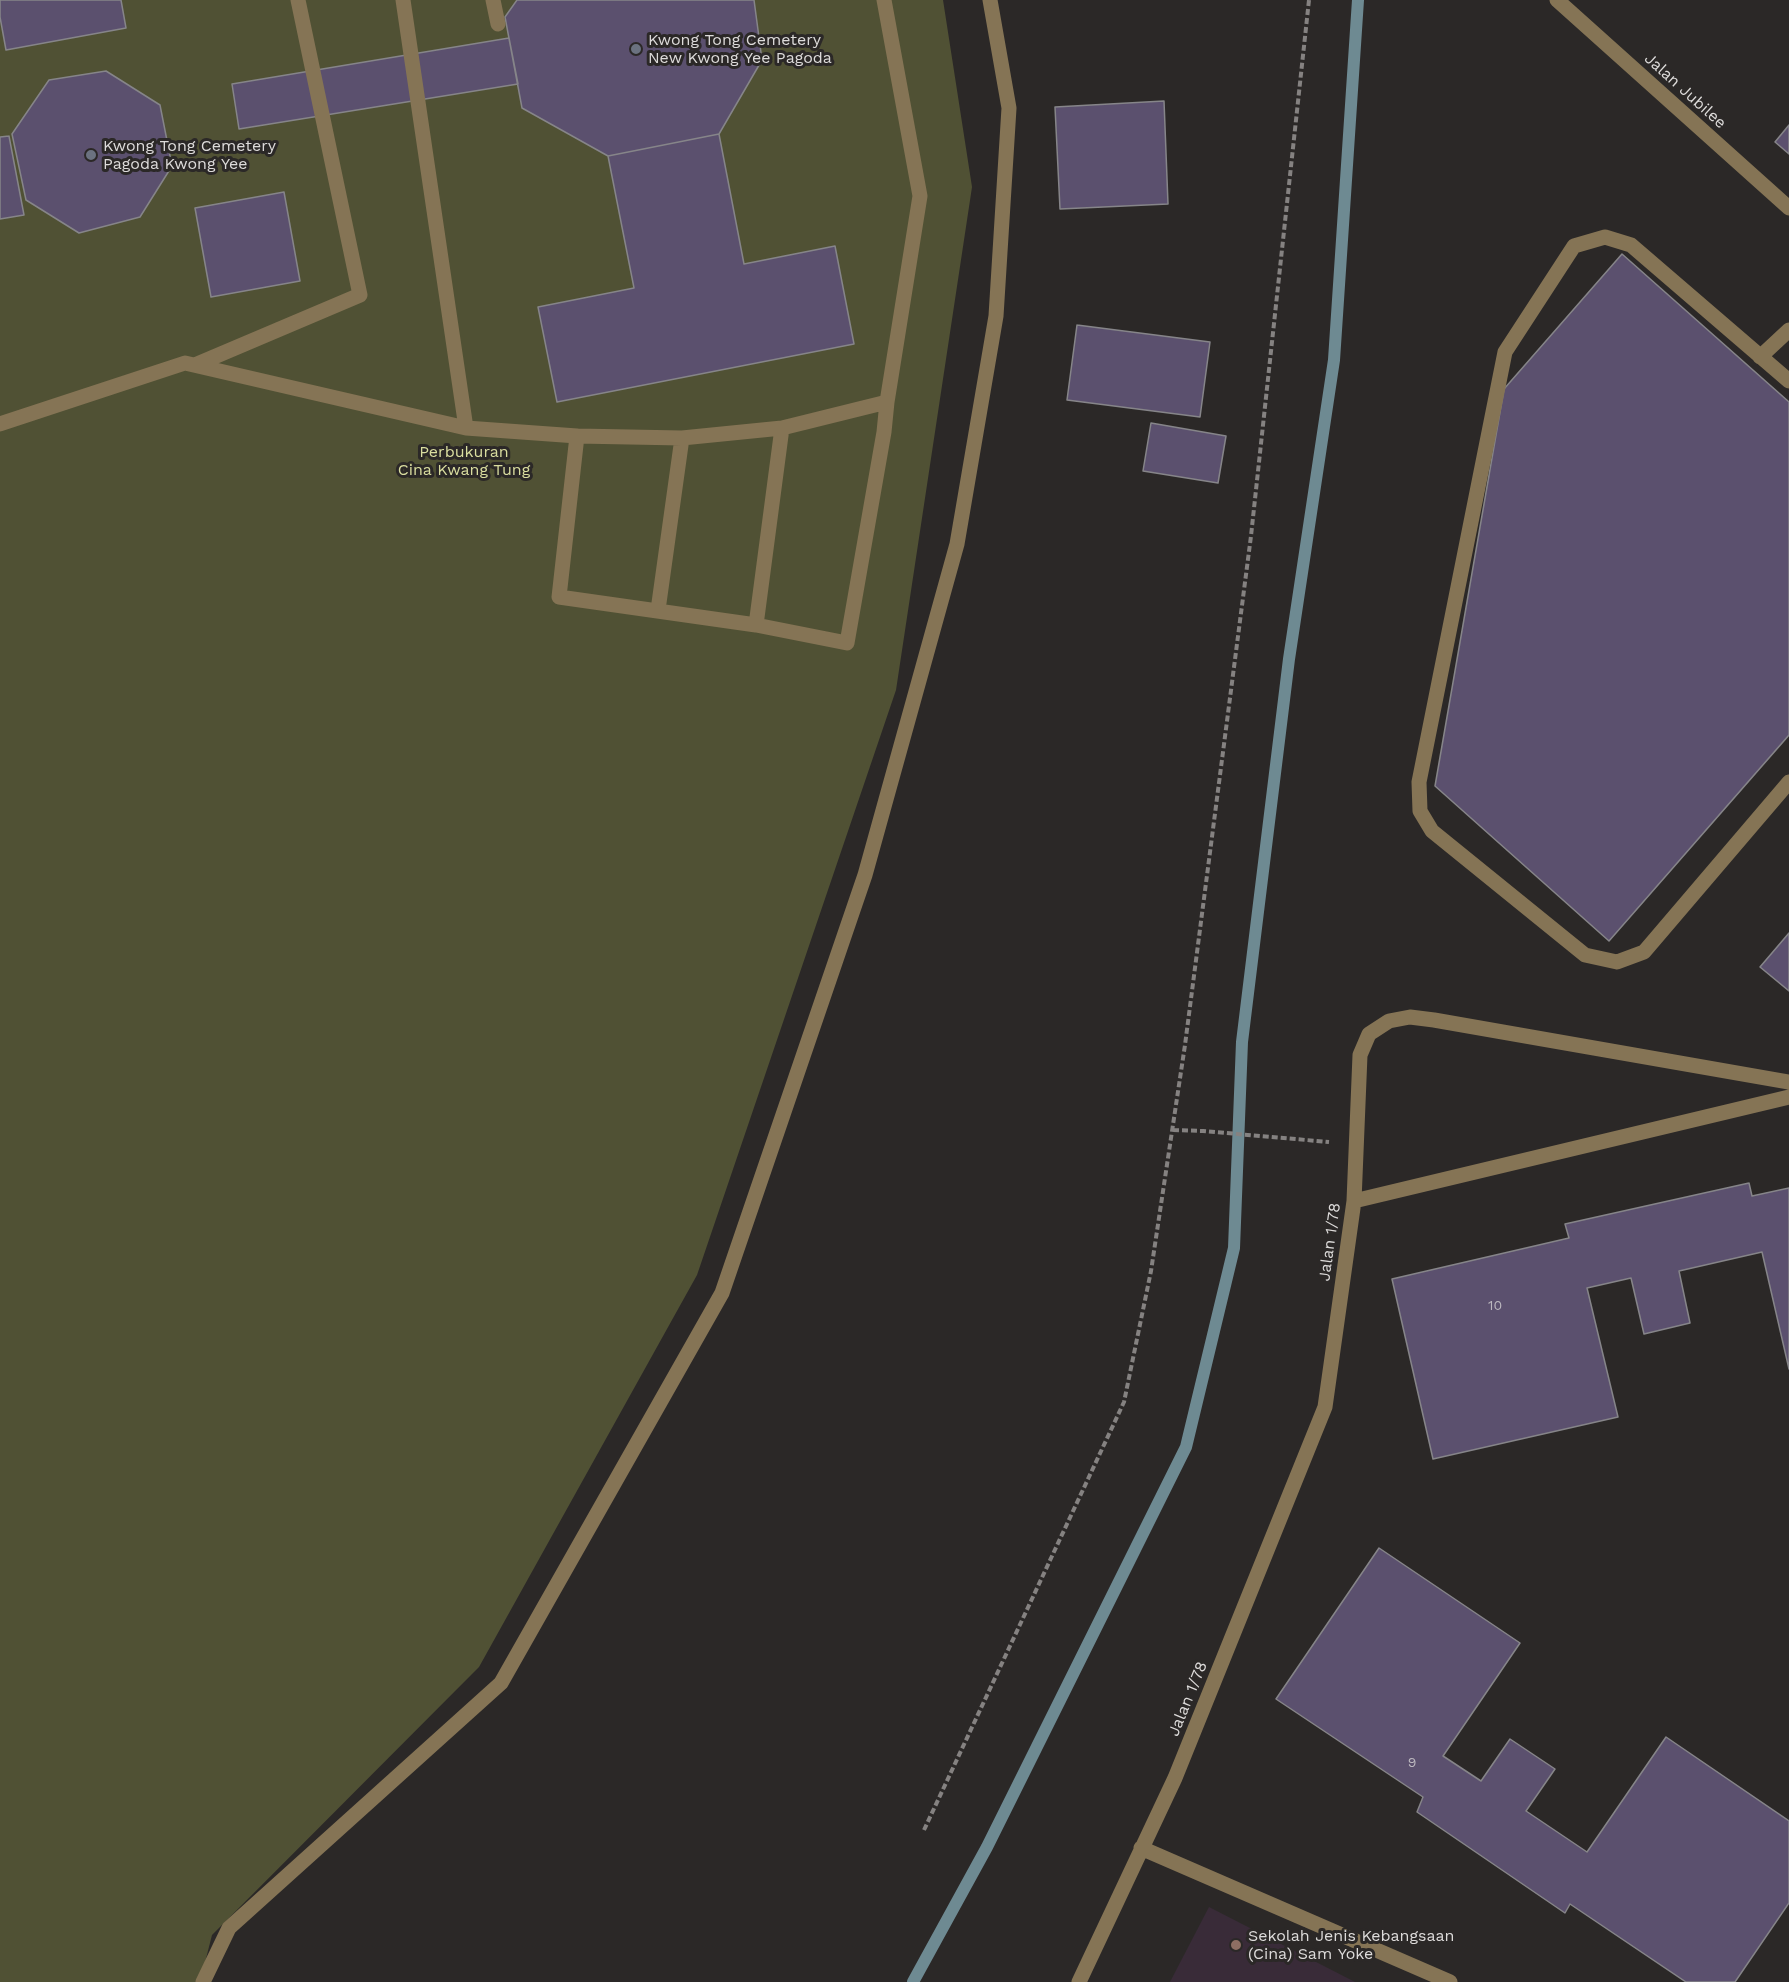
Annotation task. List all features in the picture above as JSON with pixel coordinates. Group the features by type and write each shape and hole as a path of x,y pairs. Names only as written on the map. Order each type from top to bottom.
{"street":[{"path":"195,365 360,295 298,0"},
{"path":"403,0 466,428"},
{"path":"493,0 498,24"},
{"path":"577,436 559,597 756,625 848,643 920,196 884,0"},
{"path":"203,1982 229,1928 501,1683 722,1293 865,875 957,544 996,316 1009,108 990,0"},
{"name":"Jalan Jubilee","path":"1557,0 1789,208"},
{"path":"1789,381 1631,245 1605,237 1574,246 1505,352 1419,782 1420,811 1432,831 1585,955 1617,962 1644,952 1789,782"},
{"path":"1760,357 1789,330"},
{"path":"0,424 185,363 466,428 577,436 682,438 782,428 887,402"},
{"path":"756,625 782,428"},
{"path":"658,610 682,438"},
{"name":"Jalan 1/78","path":"1078,1982 1175,1778 1325,1407 1354,1201 1360,1055 1369,1034 1389,1021 1410,1017 1789,1082"},
{"path":"1354,1201 1789,1097"},
{"path":"1141,1848 1450,1982"}],"path":[{"path":"924,1830 1124,1402 1151,1271 1173,1130 1251,536 1309,0"},
{"path":"1173,1130 1356,1144"}],"shaded area":[{"name":"Sekolah Jenis Kebangsaan (Cina) Sam Yoke","path":"1209,1907 1355,1982 1170,1982"}],"green space":[{"name":"Perbukuran Cina Kwang Tung","path":"0,0 943,0 972,187 896,690 697,1275 479,1667 212,1935 200,1982 0,1982"}],"building":[{"path":"0,0 121,0 126,28 6,50 0,17"},
{"path":"517,0 754,0 762,60 719,134 608,156 522,108 505,17"},
{"path":"509,38 518,84 239,129 232,84"},
{"path":"106,71 160,105 172,166 140,217 79,233 26,200 12,134 49,80"},
{"path":"1164,101 1168,204 1060,209 1055,107"},
{"path":"1789,125 1789,154 1775,142"},
{"path":"719,134 744,264 835,246 854,344 557,402 538,307 634,288 608,156"},
{"path":"9,136 24,215 0,219 0,137"},
{"path":"284,192 300,281 211,297 195,208"},
{"path":"1622,254 1789,402 1789,735 1609,941 1435,786 1504,389"},
{"path":"1077,325 1210,342 1200,417 1067,400"},
{"path":"1151,423 1226,436 1218,483 1143,471"},
{"path":"1789,933 1789,991 1760,967"},
{"path":"1749,1183 1752,1196 1789,1188 1789,1369 1762,1252 1679,1271 1690,1323 1644,1334 1631,1278 1587,1288 1618,1417 1433,1459 1392,1279 1569,1238 1565,1224"},
{"path":"1379,1548 1520,1643 1443,1756 1481,1781 1510,1739 1555,1769 1526,1811 1587,1852 1666,1737 1789,1821 1789,1903 1735,1982 1686,1982 1570,1904 1565,1913 1417,1812 1423,1797 1276,1699"}],"waterway":[{"path":"913,1982 987,1847 1186,1447 1234,1248 1242,1042 1289,659 1334,360 1358,0"}],"place":[{"name":"Kwong Tong Cemetery New Kwong Yee Pagoda","path":"636,49"},
{"name":"Kwong Tong Cemetery Pagoda Kwong Yee","path":"91,155"},
{"name":"Sekolah Jenis Kebangsaan (Cina) Sam Yoke","path":"1236,1945"}]}
